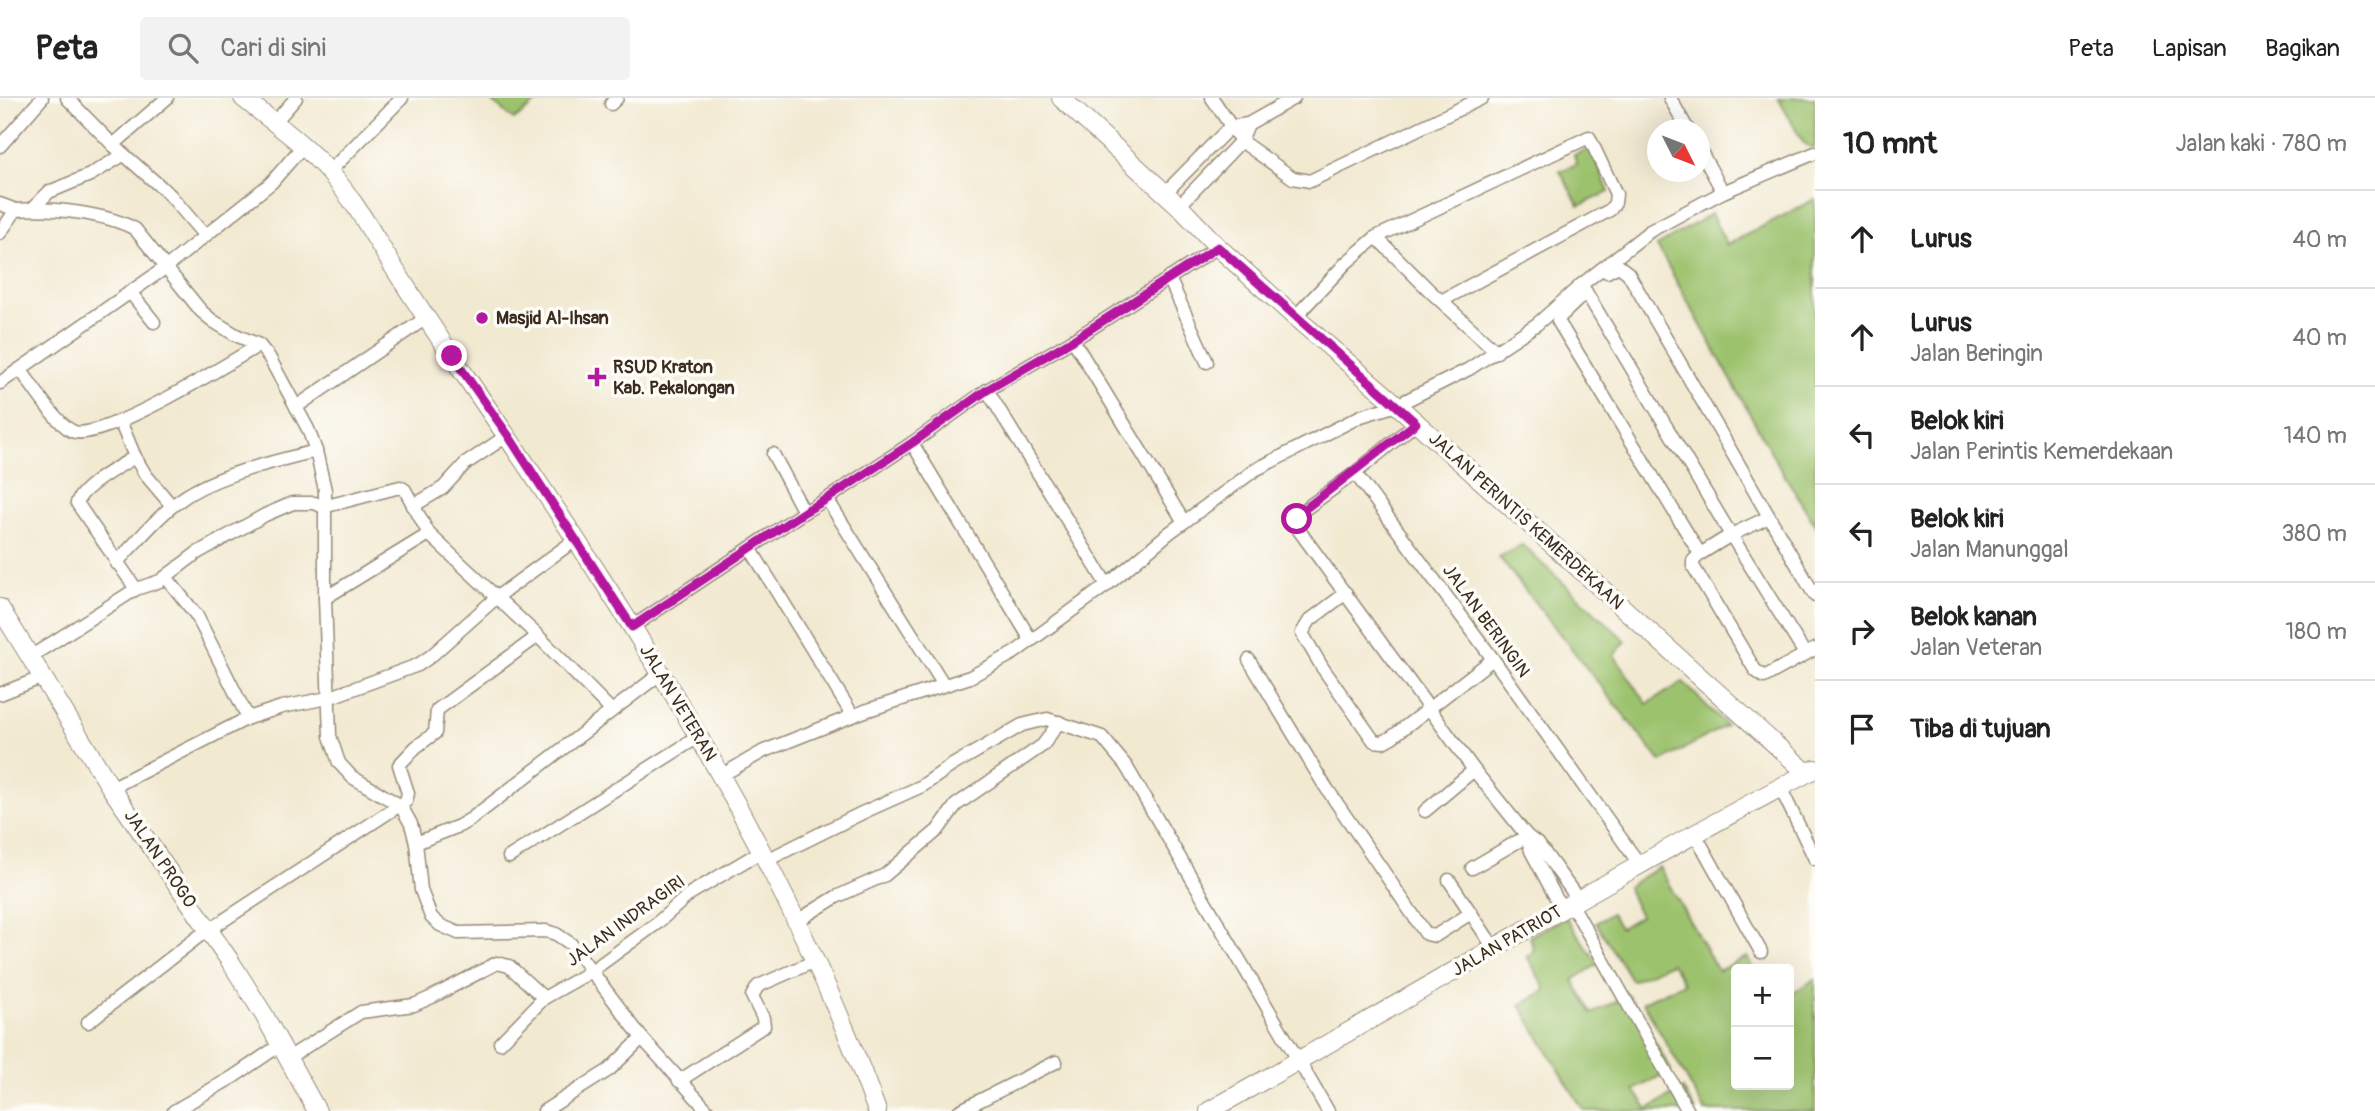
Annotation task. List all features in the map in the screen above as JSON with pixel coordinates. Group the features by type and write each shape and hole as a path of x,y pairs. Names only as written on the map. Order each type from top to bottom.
{"street":[{"path":"0,145 42,98"},
{"path":"67,98 123,155 170,195 205,236"},
{"path":"113,145 167,98"},
{"name":"JALAN VETERAN","path":"243,98 303,146 329,172 364,217 426,318 508,435 632,627 722,775 765,855 855,1051 877,1111"},
{"path":"329,172 402,98"},
{"name":"JALAN PERINTIS KEMERDEKAAN","path":"1061,98 1295,317 1811,771"},
{"path":"1212,98 1241,141 1293,178 1310,181 1482,98"},
{"path":"1165,194 1230,127 1248,124 1294,98"},
{"path":"1670,98 1682,119"},
{"path":"274,123 293,99"},
{"path":"1179,206 1241,141 1248,124"},
{"path":"1295,317 1346,263 1376,237 1589,137 1616,194 1615,203 1610,210 1441,301"},
{"path":"0,383 165,268 271,183 303,146"},
{"path":"1700,554 1558,321 1584,288 1650,231 1723,192 1815,153"},
{"path":"33,208 49,192 90,175 123,155"},
{"path":"1710,169 1723,192"},
{"path":"0,204 16,210 33,208 110,218 135,229 201,311 236,335 259,345 269,357 308,429 324,480 330,736 339,763 352,777 401,806 411,824 421,890 431,917 440,925 458,933 546,931 571,944 642,1038 708,1111"},
{"path":"0,233 16,210"},
{"path":"1376,237 1497,352"},
{"path":"632,627 912,443 987,390 1073,340 1218,247"},
{"path":"722,775 764,751 922,691 980,673 1014,653 1107,585 1184,522 1255,470 1361,416 1397,405 1469,369 1617,266 1628,273 1815,596"},
{"path":"1168,278 1207,362"},
{"path":"1584,288 1731,535 1810,651 1763,678 1693,566 1693,561 1731,535 1769,517"},
{"path":"130,292 154,322"},
{"path":"296,407 426,318"},
{"path":"1073,340 1184,522"},
{"path":"20,369 47,406 74,432 83,433 104,429 120,421 259,345"},
{"path":"987,390 1107,585"},
{"path":"120,421 145,474 172,506"},
{"path":"1416,423 1355,473 1301,512 1297,523 1302,536 1474,770 1527,836 1539,845 1688,1111"},
{"path":"413,506 443,488 465,464 508,435"},
{"path":"912,443 1031,640"},
{"path":"116,563 172,506 212,482 316,451"},
{"path":"773,454 804,512"},
{"path":"135,457 82,494 77,503 136,589"},
{"name":"JALAN BERINGIN","path":"1355,473 1637,860"},
{"path":"30,657 136,589 166,577 197,553 265,515 293,503 315,503 323,507 400,487 405,490 429,534 538,636 611,710"},
{"path":"827,499 944,685"},
{"path":"325,598 429,534"},
{"path":"111,788 248,718 282,707 328,698 418,665 497,597 576,540"},
{"path":"750,548 853,716"},
{"path":"166,577 197,616 248,718"},
{"path":"1346,593 1310,620 1302,633 1371,738 1379,743 1429,710 1493,659"},
{"name":"JALAN PROGO","path":"0,608 111,788 230,961 317,1111"},
{"path":"88,1022 208,930 407,801 408,793 399,765 416,747 435,733 437,710 538,636"},
{"path":"1249,660 1323,783 1418,925 1426,934 1435,936 1471,914"},
{"path":"416,843 471,819 660,674"},
{"path":"0,694 43,677"},
{"name":"JALAN INDRAGIRI","path":"500,1043 544,998 590,972 691,893 765,855 922,786 1021,725 1048,719 1059,722"},
{"path":"797,921 836,897 885,875 938,830 956,806 1043,745 1059,722 1102,737 1126,766 1328,1111"},
{"path":"509,857 698,737"},
{"path":"1425,811 1474,770"},
{"name":"JALAN PATRIOT","path":"1209,1111 1298,1062 1492,945 1570,903 1637,860 1695,834 1811,771"},
{"path":"1780,787 1815,859"},
{"path":"1695,834 1760,952"},
{"path":"1472,868 1527,836"},
{"path":"1449,880 1492,945"},
{"path":"679,1081 764,1026 764,1018 752,996 758,986 815,961"},
{"path":"174,1111 233,1077 361,1012 414,1004 432,998 497,963 509,966 544,998"},
{"path":"544,1111 609,1070 642,1038"},
{"path":"959,1111 1056,1062"}],"green space":[{"path":"488,98 542,98 514,120"},
{"path":"1778,98 1815,98 1815,147 1811,148 1803,142"},
{"path":"1590,148 1609,192 1579,206 1560,171 1577,164 1574,155"},
{"path":"1815,199 1815,525 1776,461 1657,246 1711,214 1727,245"},
{"path":"1522,545 1626,641 1614,655 1647,704 1683,682 1726,725 1661,762 1499,557"},
{"path":"1659,867 1718,971 1731,965 1731,1090 1794,1090 1794,993 1815,979 1815,1111 1705,1111 1643,1002 1684,983 1671,963 1632,981 1596,923 1611,913 1620,928 1640,916 1627,887"},
{"path":"1566,917 1598,964 1573,980 1592,1014 1628,995 1671,1070 1634,1090 1648,1109 1683,1089 1695,1111 1584,1111 1520,1005 1546,990 1527,956 1534,951 1530,936"},
{"path":"1747,957 1750,964 1732,964"}],"place":[{"name":"Masjid Al-Ihsan","path":"482,318"},
{"name":"RSUD Kraton Kab. Pekalongan","path":"597,377"}],"route":[{"path":"452,356 508,435 632,627 912,443 987,390 1073,340 1218,247 1416,423 1355,473 1301,512 1297,519"}]}
